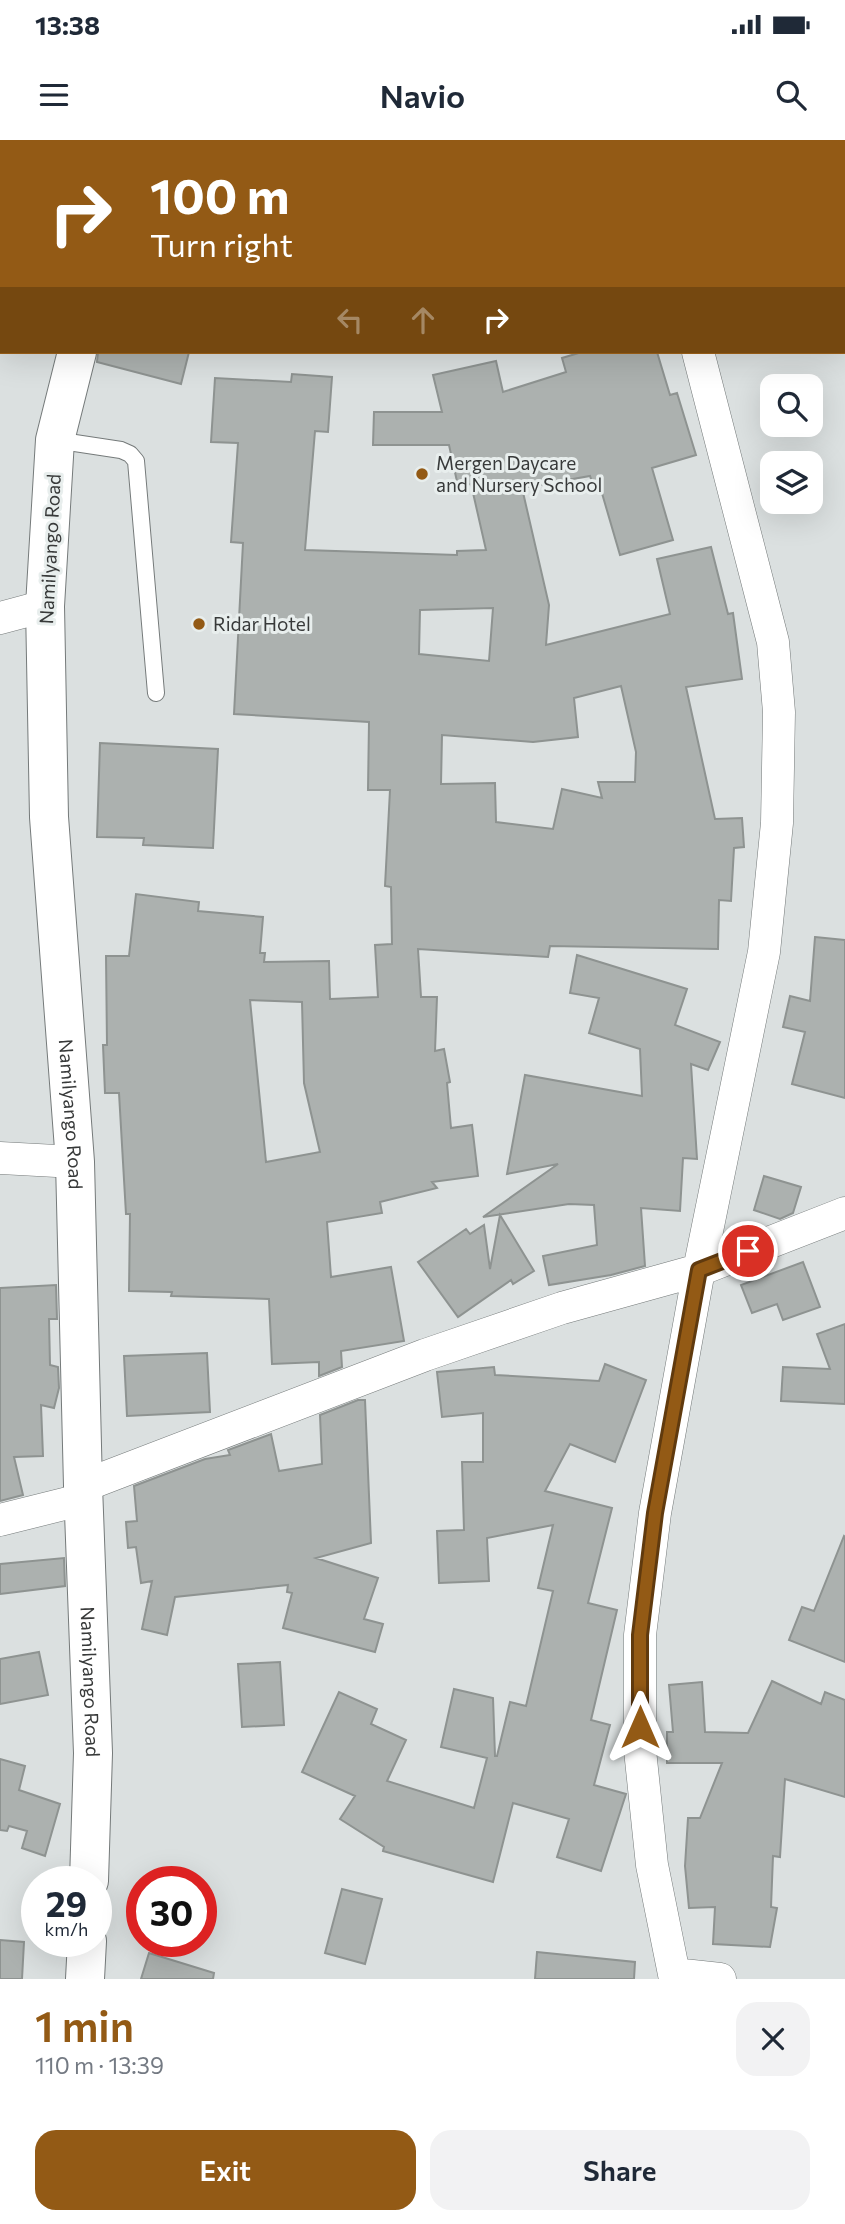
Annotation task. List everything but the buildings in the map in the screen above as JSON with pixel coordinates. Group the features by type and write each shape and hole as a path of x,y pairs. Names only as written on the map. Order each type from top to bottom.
{"main road":[{"name":"Namilyango Road","path":"76,354 55,440 45,606 48,817 75,1162 93,1753 89,1866"},
{"path":"85,1979 86,1957"}],"street":[{"path":"699,354 773,642 779,712 777,823 764,952 699,1270 655,1513 640,1635 640,1750 652,1865 674,1976 720,1979"},
{"path":"0,618 45,606"},
{"path":"0,1158 75,1162"},
{"path":"0,1520 83,1493 425,1355 562,1308 699,1270 845,1213"}],"lane":[{"path":"55,440 121,450 136,461 156,694"}],"place":[{"name":"Mergen Daycare and Nursery School","path":"422,474"},
{"name":"Ridar Hotel","path":"199,624"}],"route":[{"path":"640,1727 640,1635 655,1513 699,1270 748,1251"}]}
